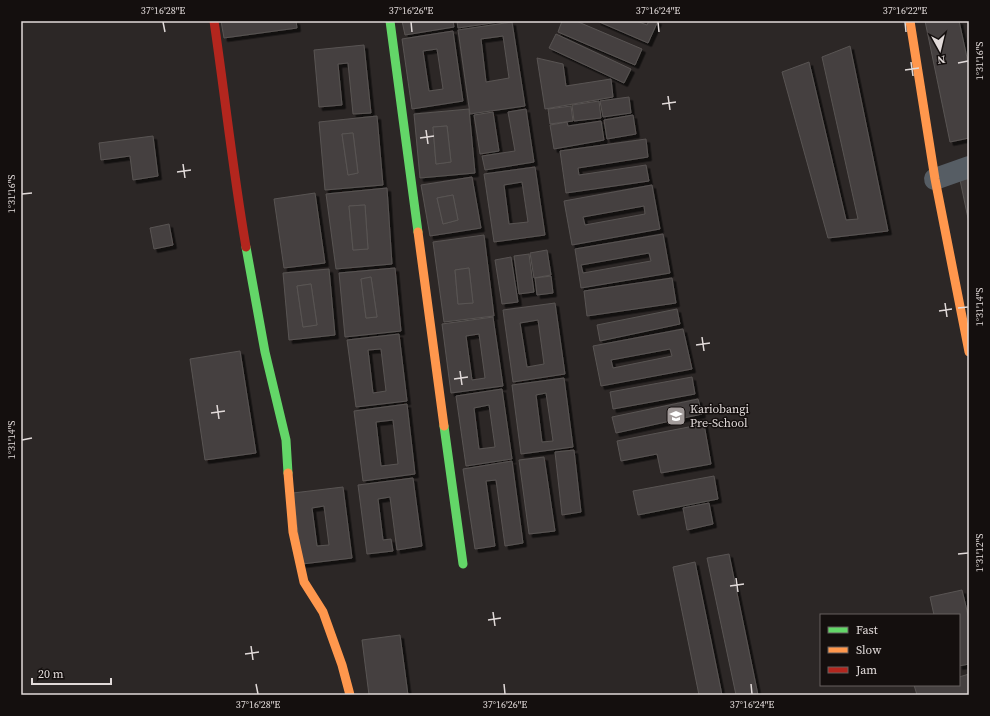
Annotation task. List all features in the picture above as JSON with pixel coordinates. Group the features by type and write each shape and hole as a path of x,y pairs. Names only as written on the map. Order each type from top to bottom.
{"street":[{"path":"214,21 238,194 265,352 286,440 293,532 304,582 323,612 342,665 350,695"},
{"path":"390,21 463,564"},
{"path":"910,21 935,179 969,352"},
{"path":"935,179 969,167"}],"building":[{"path":"221,21 296,21 297,28 224,38"},
{"path":"402,21 453,21 454,27 405,35"},
{"path":"457,21 506,21 458,28"},
{"path":"562,21 576,21 642,49 635,65 558,32"},
{"path":"597,21 636,21 647,25 649,21 658,21 648,43"},
{"path":"925,21 959,21 969,67 969,138 950,142"},
{"path":"512,22 525,106 470,114 458,30","holes":["503,36 509,78 486,82 481,39"]},
{"path":"453,31 463,101 412,109 402,39","holes":["437,49 443,89 429,91 423,51"]},
{"path":"556,34 631,69 624,83 549,48"},
{"path":"364,45 371,113 353,114 348,63 338,64 342,105 319,107 314,50"},
{"path":"850,46 888,231 828,238 782,72 809,62 846,220 858,219 822,57"},
{"path":"537,58 563,64 566,86 611,79 613,97 545,109"},
{"path":"629,97 631,113 603,117 600,101"},
{"path":"599,101 601,118 574,121 572,105"},
{"path":"571,106 573,121 550,124 548,109"},
{"path":"469,109 475,173 420,178 414,114","holes":["447,126 451,162 436,164 433,127"]},
{"path":"526,109 534,162 485,170 482,156 515,151 508,112"},
{"path":"493,112 499,151 480,154 474,115"},
{"path":"633,115 636,134 607,139 604,120"},
{"path":"377,116 383,185 325,190 319,122","holes":["353,133 358,173 348,175 342,134"]},
{"path":"601,121 604,140 554,149 550,125 567,122 568,126"},
{"path":"447,126 451,162 436,164 433,127"},
{"path":"353,133 358,173 348,175 342,134"},
{"path":"153,136 158,176 133,180 130,156 101,160 99,143"},
{"path":"646,139 648,157 578,168 579,175 646,165 649,181 566,193 560,151"},
{"path":"535,167 545,235 494,242 484,174","holes":["522,182 528,222 509,224 504,185"]},
{"path":"472,177 481,228 430,236 421,185","holes":["453,195 458,220 443,224 437,198"]},
{"path":"969,179 969,223 960,180"},
{"path":"652,185 660,229 572,245 564,201","holes":["644,206 645,214 585,225 583,217"]},
{"path":"387,188 392,264 336,269 326,194","holes":["365,205 368,249 353,250 349,206"]},
{"path":"315,193 325,263 284,268 274,199"},
{"path":"453,195 458,220 443,224 437,198"},
{"path":"365,205 368,249 353,250 349,206"},
{"path":"169,224 173,245 154,249 150,228"},
{"path":"663,234 670,273 581,288 575,249","holes":["649,253 651,261 583,273 581,265"]},
{"path":"484,235 494,316 444,322 433,242","holes":["469,268 473,303 458,304 455,270"]},
{"path":"547,250 551,275 534,278 530,253"},
{"path":"529,254 534,292 519,294 514,256"},
{"path":"511,257 518,302 502,304 495,260"},
{"path":"395,268 401,331 345,337 339,273","holes":["371,277 377,317 366,318 361,279"]},
{"path":"469,268 473,303 458,304 455,270"},
{"path":"329,269 335,335 289,340 283,273","holes":["311,284 317,325 303,327 297,286"]},
{"path":"551,276 553,293 537,295 535,278"},
{"path":"371,277 377,317 366,318 361,279"},
{"path":"672,278 676,303 587,316 584,291"},
{"path":"311,284 317,325 303,327 297,286"},
{"path":"555,303 565,374 513,382 503,310","holes":["538,320 544,364 527,367 520,323"]},
{"path":"677,309 680,324 600,341 597,325"},
{"path":"493,317 503,386 451,393 442,324","holes":["479,334 485,378 472,380 466,336"]},
{"path":"683,329 692,369 601,386 593,346","holes":["670,349 672,356 613,368 611,360"]},
{"path":"399,334 407,401 356,407 347,340","holes":["381,349 386,391 373,393 368,350"]},
{"path":"240,351 256,453 205,460 190,359"},
{"path":"692,377 695,394 613,409 610,392"},
{"path":"564,378 573,447 521,454 512,385","holes":["546,393 553,441 542,442 536,395"]},
{"path":"502,389 512,459 466,466 456,396","holes":["489,405 495,447 479,449 474,408"]},
{"path":"698,399 702,414 616,433 612,417"},
{"path":"407,404 415,474 363,481 354,411","holes":["393,420 398,464 381,466 376,422"]},
{"path":"704,424 711,464 661,473 657,454 621,461 617,441"},
{"path":"574,450 581,512 562,515 555,452"},
{"path":"544,457 555,531 529,534 519,460"},
{"path":"512,461 523,543 505,546 496,480 486,481 495,546 475,549 463,469"},
{"path":"714,476 718,499 638,515 633,491"},
{"path":"413,478 422,546 397,550 390,497 378,499 383,540 391,539 393,551 367,554 358,485"},
{"path":"343,487 352,558 302,564 293,493","holes":["324,506 329,545 317,546 312,508"]},
{"path":"709,503 713,524 687,530 683,508"},
{"path":"729,554 758,695 736,695 707,558"},
{"path":"695,562 722,695 699,695 673,567"},
{"path":"962,590 969,619 969,664 960,666 960,614 934,614 930,597"},
{"path":"400,635 408,695 369,695 362,640"},
{"path":"969,674 969,695 917,695 914,686 960,686 960,677"}],"traffic: fast":[{"path":"390,21 418,232"},
{"path":"246,247 265,352 286,440 288,473"},
{"path":"444,426 463,564"}],"traffic: slow":[{"path":"910,21 935,179 969,352"},
{"path":"418,232 444,426"},
{"path":"288,473 293,532 304,582 323,612 342,665 350,695"}],"traffic: jam":[{"path":"214,21 246,247"}],"place":[{"name":"Kariobangi Pre-School","path":"676,416"}]}
